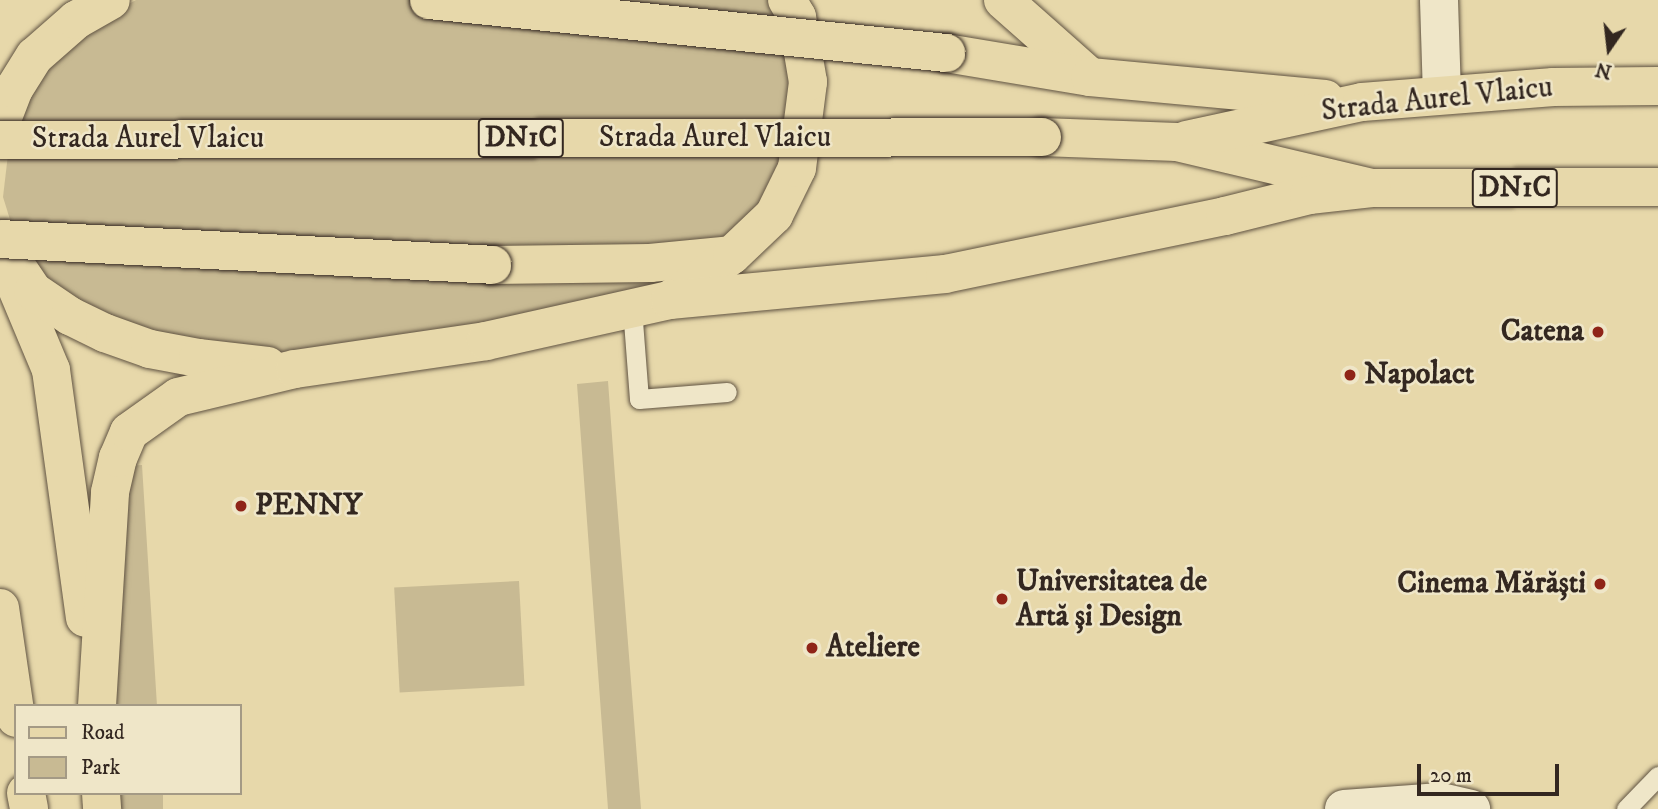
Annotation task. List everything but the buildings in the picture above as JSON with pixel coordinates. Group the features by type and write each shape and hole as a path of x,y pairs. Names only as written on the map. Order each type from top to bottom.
{"main road":[{"path":"0,125 14,89 36,57 76,20 111,0"},
{"path":"429,0 946,53 1090,77 1362,102"},
{"path":"670,300 732,255 774,215 797,168 808,82 797,18 786,0"},
{"path":"1003,0 1090,77"},
{"name":"Strada Aurel Vlaicu","path":"1178,142 1362,102 1553,86 1658,86"},
{"name":"Strada Aurel Vlaicu","path":"0,140 1042,137 1178,142 1372,188 1658,187"},
{"path":"97,704 110,492 118,458 129,432 178,397 295,369 485,341 670,300 945,274 1226,216 1309,195 1372,188"},
{"path":"0,230 7,253 33,291 69,316 150,349 198,358 295,369"},
{"path":"0,239 492,265 650,263 732,255"},
{"path":"0,248 51,370 97,704"},
{"path":"0,608 14,704"}],"street":[{"path":"1439,0 1442,95"},
{"path":"1344,809 1441,802 1471,809"}],"lane":[{"path":"632,309 639,398 727,392"},
{"path":"1626,809 1658,776"}],"green space":[{"path":"136,0 770,0 792,46 782,174 761,207 665,291 297,358 156,341 43,284 21,255 3,197 11,129 48,60 99,20"},
{"path":"608,381 641,809 608,809 577,384"},
{"path":"142,465 157,704 112,704 128,466"},
{"path":"519,581 524,686 400,692 394,588"},
{"path":"116,795 163,795 163,809 116,809"}],"place":[{"name":"Catena","path":"1598,332"},
{"name":"Napolact","path":"1350,375"},
{"name":"PENNY","path":"241,506"},
{"name":"Cinema Mărăști","path":"1600,584"},
{"name":"Universitatea de Artă și Design","path":"1002,599"},
{"name":"Ateliere","path":"812,648"}]}
